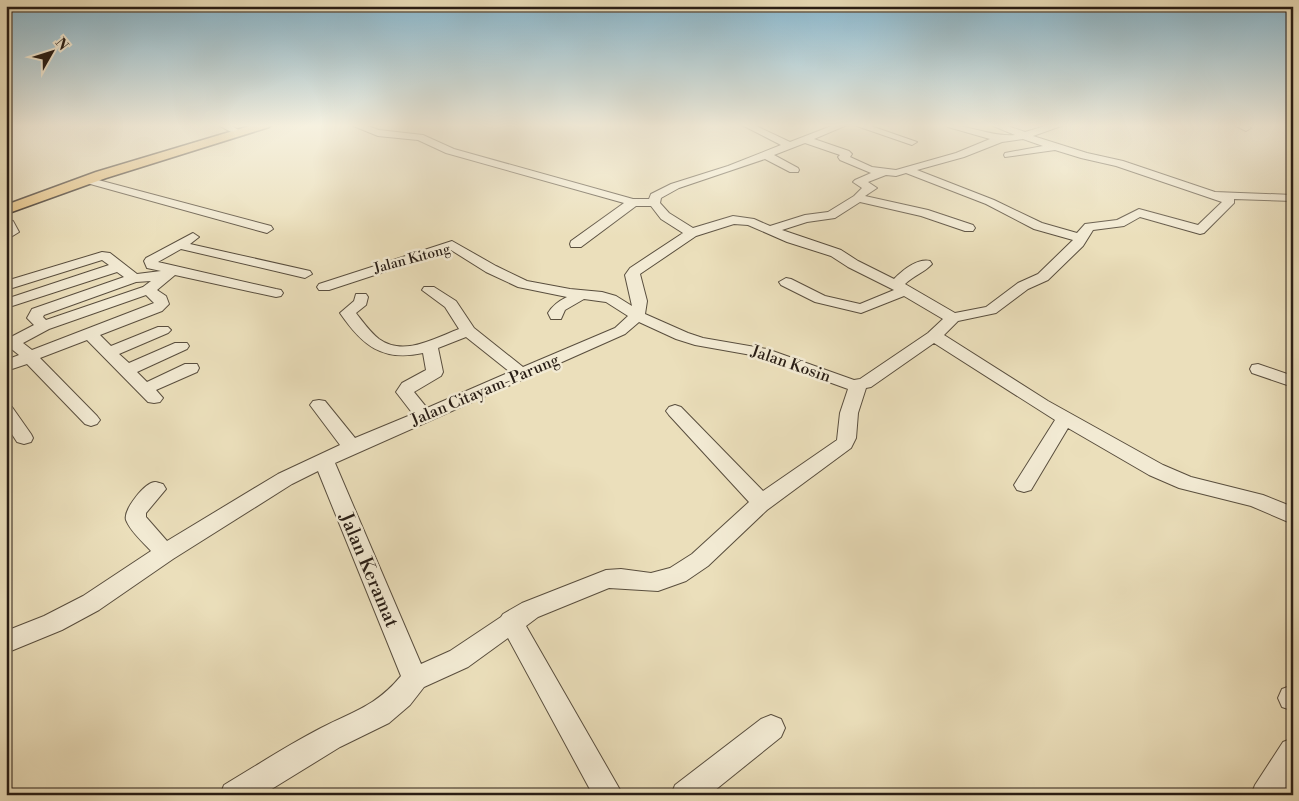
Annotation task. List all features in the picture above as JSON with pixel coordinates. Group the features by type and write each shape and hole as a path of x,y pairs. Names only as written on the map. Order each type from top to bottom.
{"main road":[{"path":"6,210 87,180 142,162"}],"street":[{"path":"491,162 633,202 654,203 665,216 692,233"},
{"path":"654,203 655,196 675,186 744,162"},
{"path":"779,162 794,170"},
{"path":"853,162 882,173 896,173 934,162"},
{"path":"237,794 330,738 380,714 401,696 415,679 459,659 511,621 530,610 606,579 615,577 654,582 679,575 706,555 748,514 844,444 847,438 849,413 858,385 866,383 934,336 953,318 981,313 1006,301 1023,286 1043,277 1078,243 1089,227 1120,223 1139,212 1200,230 1230,202 1229,199 1215,194 1116,162"},
{"path":"907,170 990,202 1031,223 1080,238"},
{"path":"770,230 805,219 831,215 858,198 862,192 871,188 859,182 882,173"},
{"path":"87,180 267,229"},
{"path":"1215,194 1293,198"},
{"path":"858,198 924,213 969,228"},
{"path":"576,244 633,202"},
{"path":"637,315 640,300 633,277 635,271 692,233 737,220 750,222 836,253 953,318"},
{"path":"6,366 157,308 162,304 159,280 151,263 194,236"},
{"path":"178,245 306,274"},
{"name":"Jalan Kitong","path":"324,287 452,245 506,278 532,286 611,299 637,315"},
{"path":"6,286 102,256 120,266 134,278"},
{"path":"786,282 820,299 861,309 901,288 907,274 925,264"},
{"path":"6,304 120,266"},
{"path":"44,326 36,318 36,312 134,278 159,280 209,277 276,293"},
{"path":"91,420 15,344 15,341 44,326 159,280"},
{"path":"429,290 451,304 468,331 522,374"},
{"path":"556,316 555,313 560,306 582,294"},
{"path":"361,297 361,302 347,313 373,342 392,353 407,352 468,331"},
{"name":"Jalan Citayam-Parung","path":"6,642 53,623 91,603 269,487 352,447 620,331 637,315"},
{"name":"Jalan Kosin","path":"637,315 692,340 760,352 833,379 858,385"},
{"path":"108,353 163,330"},
{"path":"90,334 149,394 190,368"},
{"path":"934,336 961,355 1142,462 1175,478 1201,487 1249,498 1293,516"},
{"path":"424,416 404,392 408,387 435,372 429,345"},
{"path":"127,370 181,346"},
{"path":"1258,369 1293,382"},
{"path":"319,405 352,447"},
{"path":"6,411 24,438"},
{"path":"675,411 762,503"},
{"path":"1024,485 1065,418"},
{"name":"Jalan Keramat","path":"324,461 415,679"},
{"path":"156,489 136,512 136,519 165,553"},
{"path":"511,621 609,795"},
{"path":"685,795 771,728"},
{"path":"1265,795 1293,752"}]}
